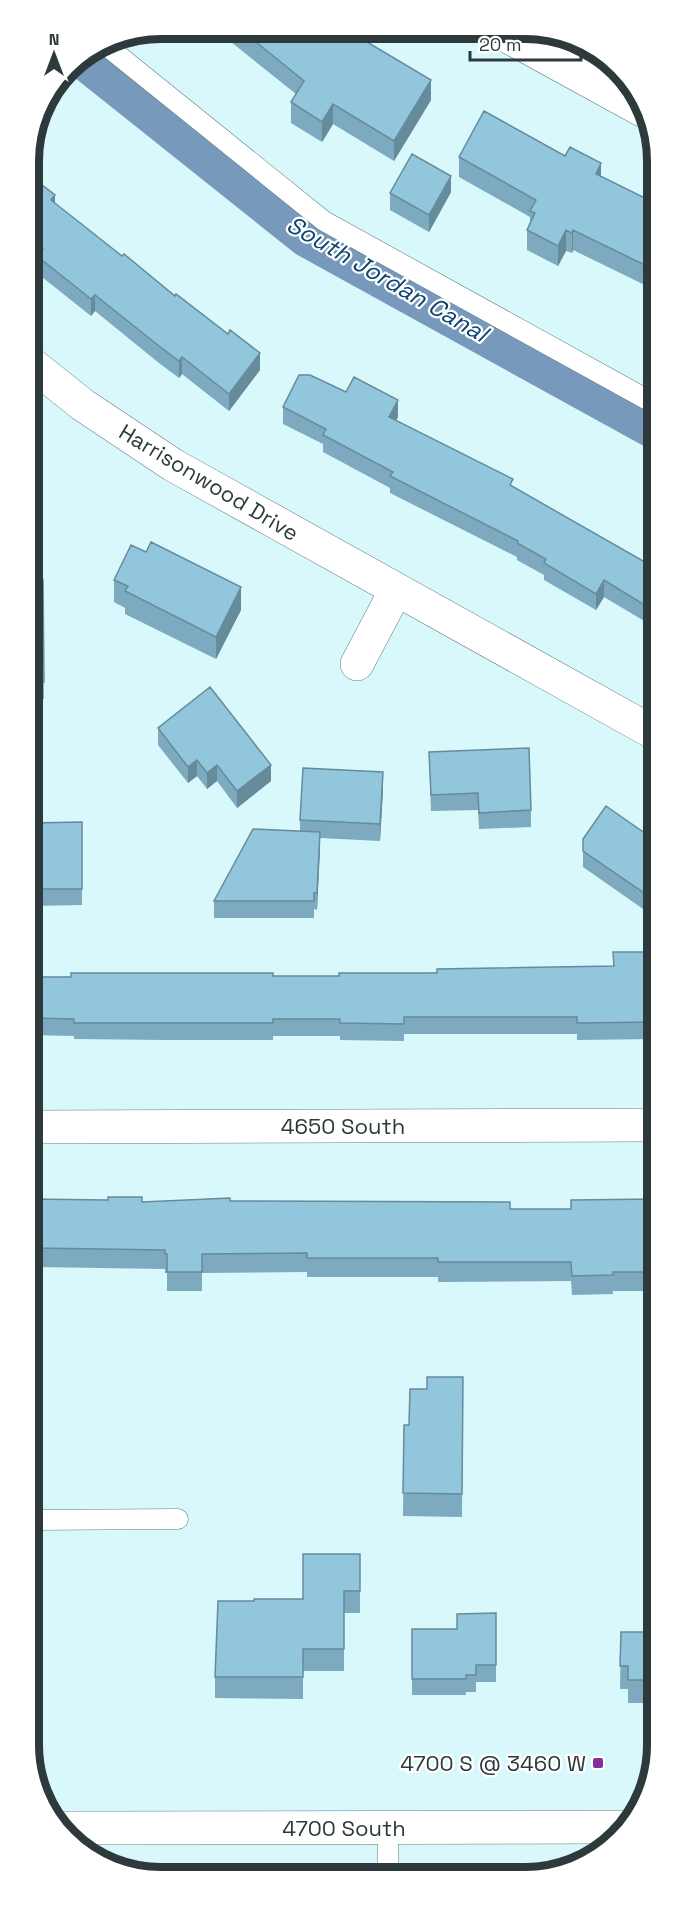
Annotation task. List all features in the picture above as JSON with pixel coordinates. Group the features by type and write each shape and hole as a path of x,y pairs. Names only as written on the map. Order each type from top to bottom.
{"street":[{"path":"513,39 633,105"},
{"name":"Harrisonwood Drive","path":"39,370 83,405 172,465 647,729"},
{"path":"357,664 396,590"},
{"name":"4650 South","path":"39,1127 647,1125"},
{"name":"4700 South","path":"72,1828 616,1827"}],"lane":[{"path":"112,50 324,221 647,400"},
{"path":"39,1520 178,1519"},
{"path":"388,1828 388,1867"}],"building":[{"path":"252,39 362,39 431,80 394,141 333,104 322,122 291,102 304,81"},
{"path":"484,111 565,156 570,147 601,163 596,174 647,199 647,266 573,230 572,233 566,230 558,246 527,230 535,213 530,211 536,200 459,157"},
{"path":"412,154 451,176 429,215 390,193"},
{"path":"39,183 55,195 51,200 122,256 124,254 175,296 176,294 228,334 230,330 260,353 229,394 182,357 179,361 95,295 91,299 39,258 43,249 39,246"},
{"path":"299,375 310,375 346,392 354,377 398,400 389,417 513,479 510,485 647,563 647,606 604,580 596,594 544,563 546,559 517,543 518,541 390,476 393,472 323,435 326,429 283,407"},
{"path":"151,542 241,587 216,637 125,591 128,586 114,580 131,545 146,552"},
{"path":"39,580 43,580 44,682 39,682"},
{"path":"210,687 271,765 237,791 217,765 207,773 197,760 188,767 158,728"},
{"path":"529,748 531,810 479,813 478,793 431,795 429,752"},
{"path":"303,768 383,772 380,824 300,820"},
{"path":"606,806 647,835 647,895 583,851 583,839"},
{"path":"82,822 82,889 39,889 39,823"},
{"path":"253,829 320,832 317,893 314,893 314,901 214,901"},
{"path":"613,952 647,952 647,1022 577,1023 577,1017 404,1017 404,1024 340,1023 340,1019 273,1019 273,1023 74,1023 74,1019 39,1018 39,977 71,977 71,973 273,973 273,976 339,976 339,973 437,973 437,969 614,966"},
{"path":"108,1197 142,1197 142,1202 230,1198 230,1201 510,1202 510,1209 571,1209 571,1200 647,1199 647,1272 613,1272 613,1275 572,1276 571,1262 438,1262 438,1258 307,1258 307,1253 202,1254 202,1272 167,1272 165,1250 39,1248 39,1199 108,1200"},
{"path":"427,1377 463,1377 462,1494 403,1493 404,1425 409,1425 410,1389 427,1389"},
{"path":"303,1554 360,1554 360,1591 344,1591 344,1649 303,1649 303,1677 215,1677 218,1601 303,1599"},
{"path":"496,1613 496,1665 476,1665 476,1675 466,1675 466,1679 412,1679 412,1629 457,1629 457,1614"},
{"path":"621,1632 647,1632 647,1680 628,1680 628,1666 620,1666"}],"waterway":[{"name":"South Jordan Canal","path":"88,63 307,238 647,426"}],"place":[{"name":"4700 S @ 3460 W","path":"598,1763"}]}
